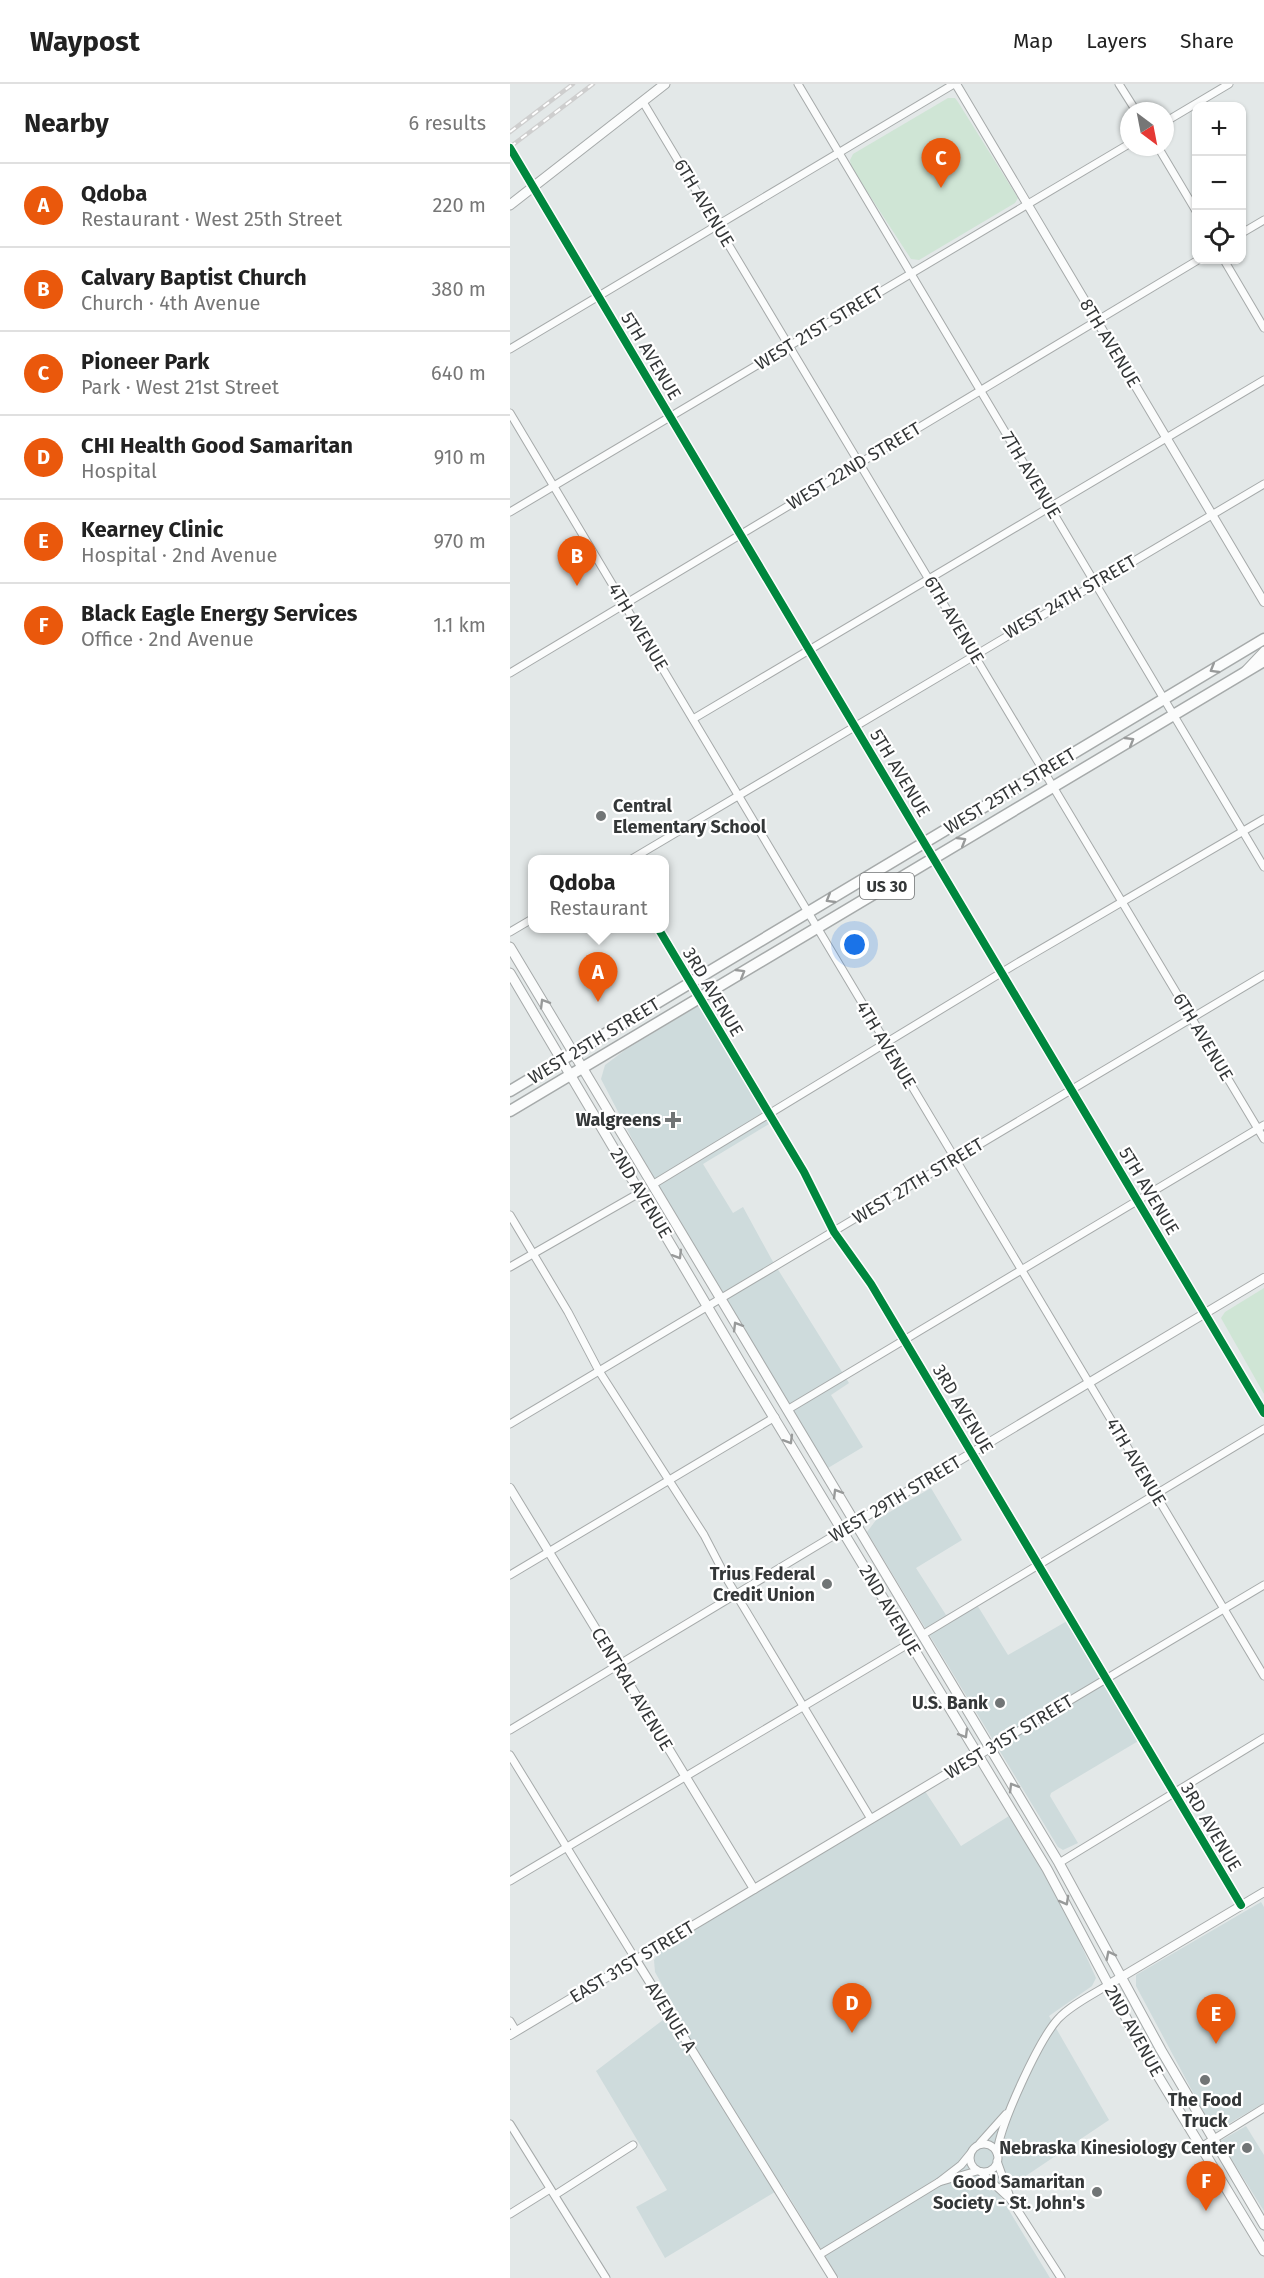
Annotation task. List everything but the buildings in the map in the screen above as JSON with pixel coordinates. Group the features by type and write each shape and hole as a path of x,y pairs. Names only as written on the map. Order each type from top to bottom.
{"main road":[{"path":"510,205 665,84"},
{"name":"WEST 25TH STREET","path":"510,1091 1264,639"},
{"name":"WEST 25TH STREET","path":"510,1111 1264,661"},
{"name":"2ND AVENUE","path":"510,947 1059,1863 1213,2140 1264,2226"},
{"name":"2ND AVENUE","path":"510,973 977,1756 1047,1869 1108,1984 1264,2252"}],"street":[{"name":"7TH AVENUE","path":"798,84 1264,867"},
{"path":"510,349 955,84"},
{"name":"8TH AVENUE","path":"955,84 1264,602"},
{"path":"1119,84 1130,102"},
{"path":"1174,117 1229,84"},
{"name":"6TH AVENUE","path":"643,102 1192,1018 1261,1126 1264,1139"},
{"name":"5TH AVENUE","path":"510,148 1264,1413"},
{"name":"WEST 21ST STREET","path":"510,512 1120,149"},
{"path":"1163,156 1196,210"},
{"path":"1246,231 1264,220"},
{"name":"WEST 22ND STREET","path":"510,673 1192,264"},
{"path":"1226,264 1264,328"},
{"path":"693,719 1264,380"},
{"name":"4TH AVENUE","path":"510,413 1264,1676"},
{"name":"WEST 24TH STREET","path":"638,855 1095,582 1264,484"},
{"path":"1243,674 1264,651"},
{"path":"652,1185 1001,972 1264,819"},
{"path":"510,932 528,921"},
{"name":"3RD AVENUE","path":"660,933 804,1172 834,1232 871,1284 1241,1905"},
{"name":"WEST 27TH STREET","path":"510,1424 1264,975"},
{"path":"787,1410 1261,1126"},
{"path":"510,1267 641,1192"},
{"path":"510,1215 599,1371 670,1480 871,1819"},
{"name":"WEST 29TH STREET","path":"510,1730 1264,1278"},
{"path":"510,1575 775,1417"},
{"path":"922,1635 1264,1429"},
{"name":"CENTRAL AVENUE","path":"510,1488 754,1889"},
{"name":"WEST 31ST STREET","path":"754,1889 1264,1585"},
{"path":"510,1881 910,1643"},
{"path":"1059,1863 1264,1738"},
{"name":"AVENUE A","path":"510,1755 833,2278"},
{"name":"EAST 31ST STREET","path":"513,2033 754,1889"},
{"path":"819,2255 939,2182 961,2165 1008,2112 1058,2018 1108,1984 1264,1893"},
{"path":"510,2021 513,2033"},
{"path":"1201,2147 1264,2108"},
{"path":"1008,2112 997,2153 1011,2200"},
{"path":"510,2124 606,2278"},
{"path":"510,2214 633,2145"},
{"path":"977,2145 989,2145 997,2153"},
{"path":"970,2154 971,2165 992,2179 1011,2200 1061,2278"},
{"path":"939,2182 992,2169 998,2161"},
{"path":"1253,2233 1264,2226"}],"shaded area":[{"path":"708,1000 765,1099 779,1118 703,1164 733,1213 743,1207 772,1260 849,1383 831,1395 863,1447 828,1468 641,1156 601,1079 605,1065 625,1050"},
{"path":"931,1488 962,1540 916,1568 946,1615 974,1600 1008,1655 1074,1617 1145,1737 1051,1793 1050,1796 1078,1843 1063,1850 1058,1847 867,1532 876,1520"},
{"path":"923,1788 961,1846 1009,1816 1063,1905 1096,1978 1092,1986 1049,2016 1109,2120 999,2194 1050,2278 839,2278 783,2187 665,2258 636,2207 667,2190 596,2071 676,2010 655,1972 654,1960 660,1952"},
{"path":"1261,1902 1264,1907 1264,2103 1223,2127 1210,2124 1136,1986 1136,1975"},
{"path":"1246,2126 1264,2155 1264,2211 1220,2141"}],"green space":[{"path":"948,98 955,98 958,102 1018,198 1015,203 919,260 911,259 851,167 850,160 853,154"},
{"path":"1264,1288 1264,1394 1221,1318 1225,1312"}],"railway":[{"path":"510,132 573,84"},
{"path":"510,147 593,84"}],"cycle path":[{"path":"510,148 1264,1413"},
{"path":"661,933 804,1172 834,1232 871,1284 1241,1905"}],"place":[{"name":"Pioneer Park","path":"941,188"},
{"name":"Calvary Baptist Church","path":"577,586"},
{"name":"Central Elementary School","path":"601,816"},
{"name":"Qdoba","path":"598,1002"},
{"name":"Walgreens","path":"673,1120"},
{"name":"Trius Federal Credit Union","path":"827,1584"},
{"name":"U.S. Bank","path":"1000,1703"},
{"name":"CHI Health Good Samaritan","path":"852,2033"},
{"name":"Kearney Clinic","path":"1216,2044"},
{"name":"The Food Truck","path":"1205,2080"},
{"name":"Nebraska Kinesiology Center","path":"1247,2148"},
{"name":"Good Samaritan Society - St. John's","path":"1097,2192"},
{"name":"Black Eagle Energy Services","path":"1206,2211"}]}
